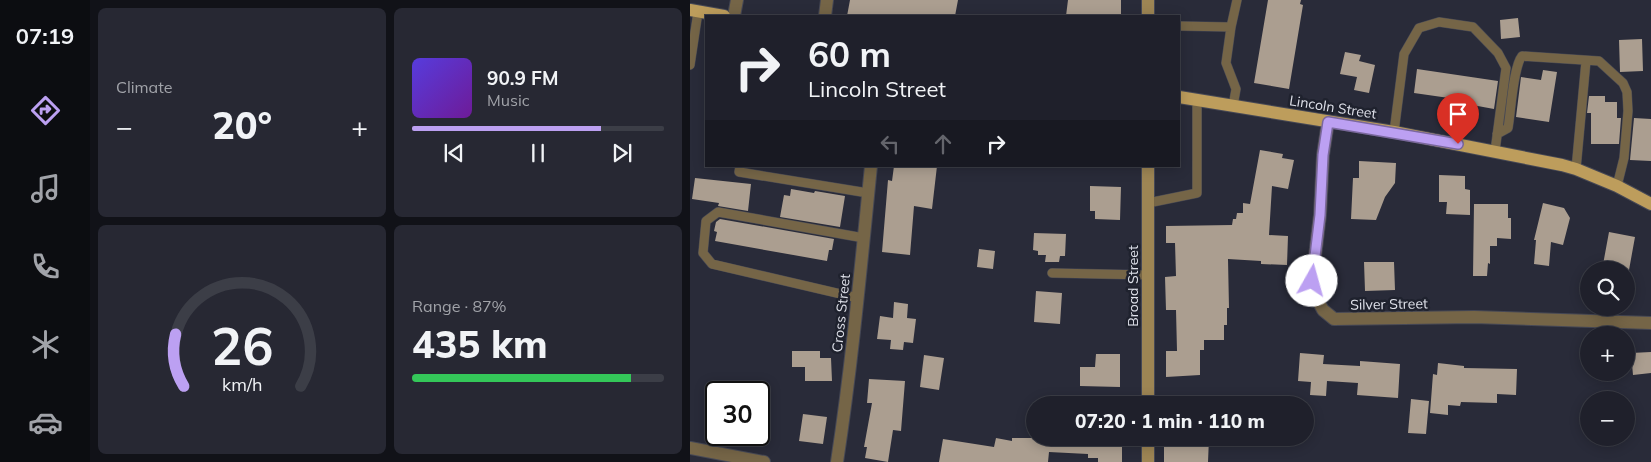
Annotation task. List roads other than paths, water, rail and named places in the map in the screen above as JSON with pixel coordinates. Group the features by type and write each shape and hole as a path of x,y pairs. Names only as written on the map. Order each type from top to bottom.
{"main road":[{"path":"694,11 718,15"},
{"name":"Lincoln Street","path":"1180,97 1394,132 1495,151 1576,169 1617,186 1651,204"}],"street":[{"path":"734,15 737,0"},
{"path":"825,15 827,0"},
{"path":"1148,0 1148,15"},
{"name":"Silver Street","path":"1328,122 1323,155 1320,215 1312,281 1323,310 1334,319 1474,317 1651,323"},
{"name":"Cross Street","path":"837,462 858,298 871,167"},
{"name":"Broad Street","path":"1148,167 1148,396"},
{"path":"1148,446 1148,462"},
{"path":"690,448 764,462"}],"lane":[{"path":"1233,106 1236,89 1226,63 1237,0"},
{"path":"690,65 694,11"},
{"path":"1394,132 1404,54 1419,28 1439,22 1473,27 1494,48 1506,68 1495,151"},
{"path":"1180,26 1231,27"},
{"path":"1497,134 1508,128 1516,72 1522,56 1599,61 1623,83 1628,92 1624,158 1617,186"},
{"path":"1576,169 1586,61"},
{"path":"1148,203 1197,193 1197,101"},
{"path":"740,167 739,172 868,192"},
{"path":"858,298 712,264 703,253 706,221 718,212 864,238"},
{"path":"1052,273 1148,275"}]}
